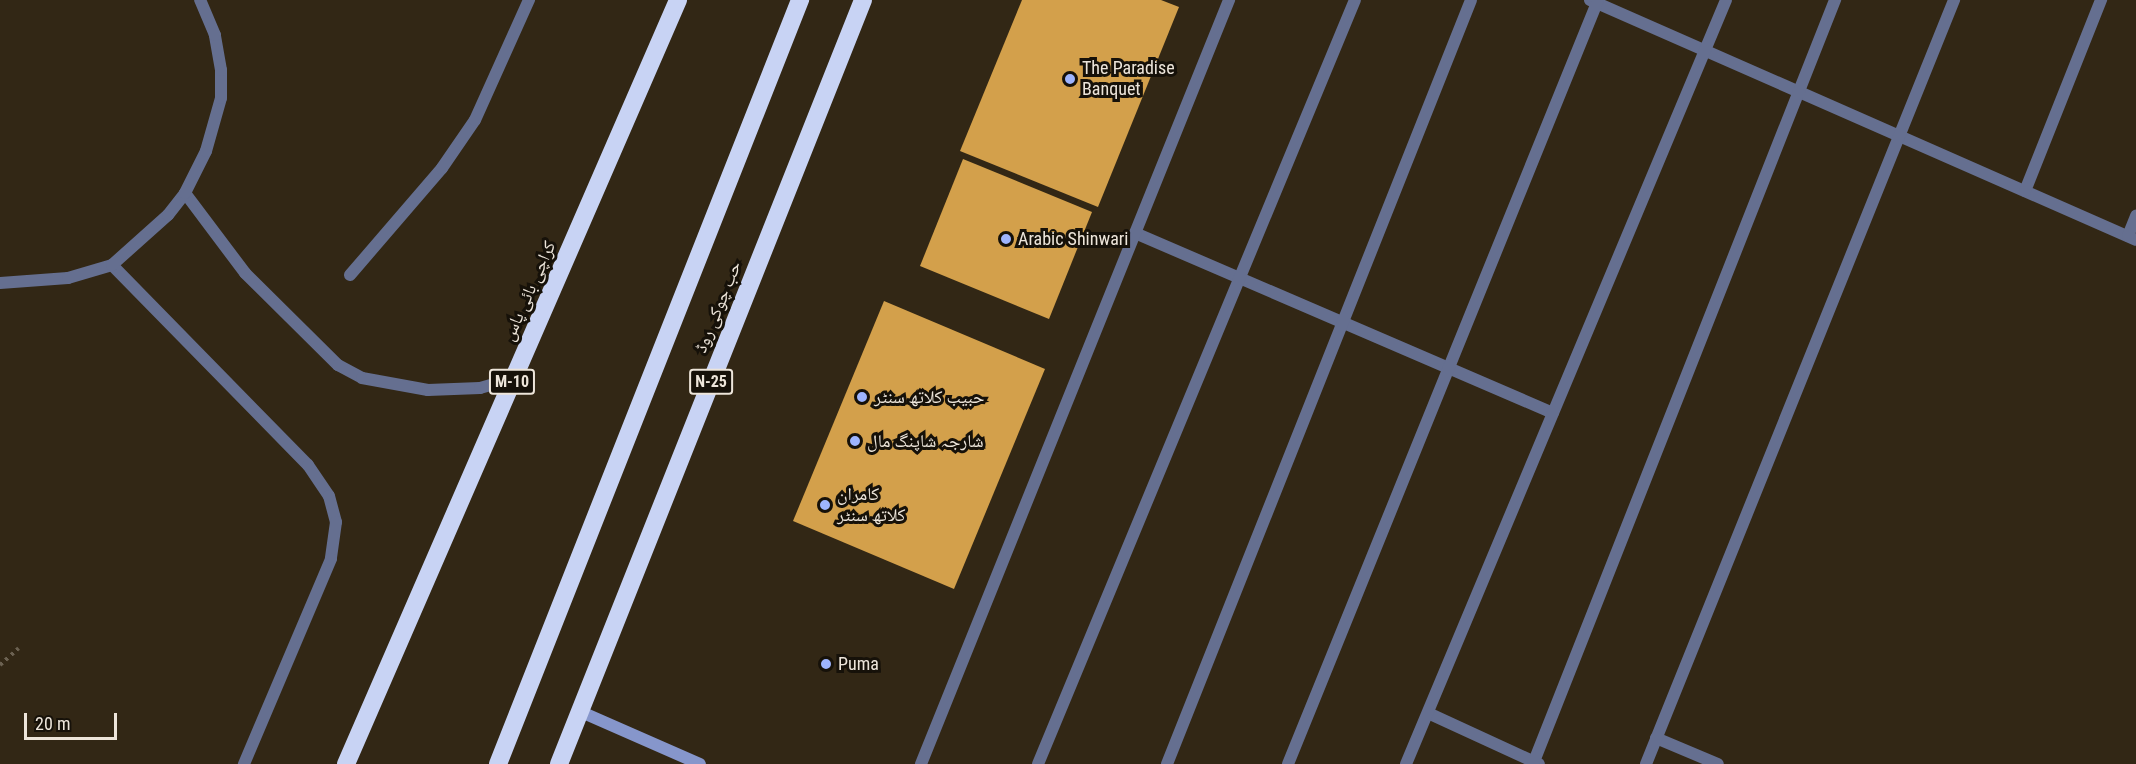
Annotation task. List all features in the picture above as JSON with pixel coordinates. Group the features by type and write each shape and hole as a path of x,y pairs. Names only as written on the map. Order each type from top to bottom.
{"highway":[{"name":"کراچی بائی پاس","path":"346,764 678,0"},
{"path":"498,764 800,0"},
{"name":"حب چوکی روڈ","path":"559,764 863,0"}],"street":[{"path":"0,284 68,278 112,265 168,215 185,193 206,151 221,98 221,70 215,35 200,0"},
{"path":"350,275 442,168 475,120 529,0"},
{"path":"921,764 1229,0"},
{"path":"1038,764 1355,0"},
{"path":"1167,764 1471,0"},
{"path":"1406,764 1726,0"},
{"path":"1428,713 1535,763 1835,0"},
{"path":"1646,764 1954,0"},
{"path":"2025,191 2101,0"},
{"path":"1288,764 1595,1 2132,238 2136,216"},
{"path":"185,193 212,233 260,288 338,365 362,378 428,390 480,388 514,378"},
{"path":"1135,233 1553,413"},
{"path":"112,265 308,465 329,496 336,522 331,559 244,764"},
{"path":"579,711 700,764"},
{"path":"1656,738 1718,764"}],"path":[{"path":"0,665 19,648"}],"building":[{"name":"The Paradise Banquet","path":"1022,0 1161,0 1179,7 1098,207 960,151"},
{"name":"Arabic Shinwari","path":"963,159 1092,212 1049,319 920,266"},
{"path":"884,301 1045,369 954,589 793,521"}],"place":[{"name":"The Paradise Banquet","path":"1070,79"},
{"name":"Arabic Shinwari","path":"1006,239"},
{"name":"حبیب کلاتھ سنٹر","path":"862,397"},
{"name":"شارجہ شاپنگ مال","path":"855,441"},
{"name":"کامران کلاتھ سنٹر","path":"825,505"},
{"name":"Puma","path":"826,664"}]}
